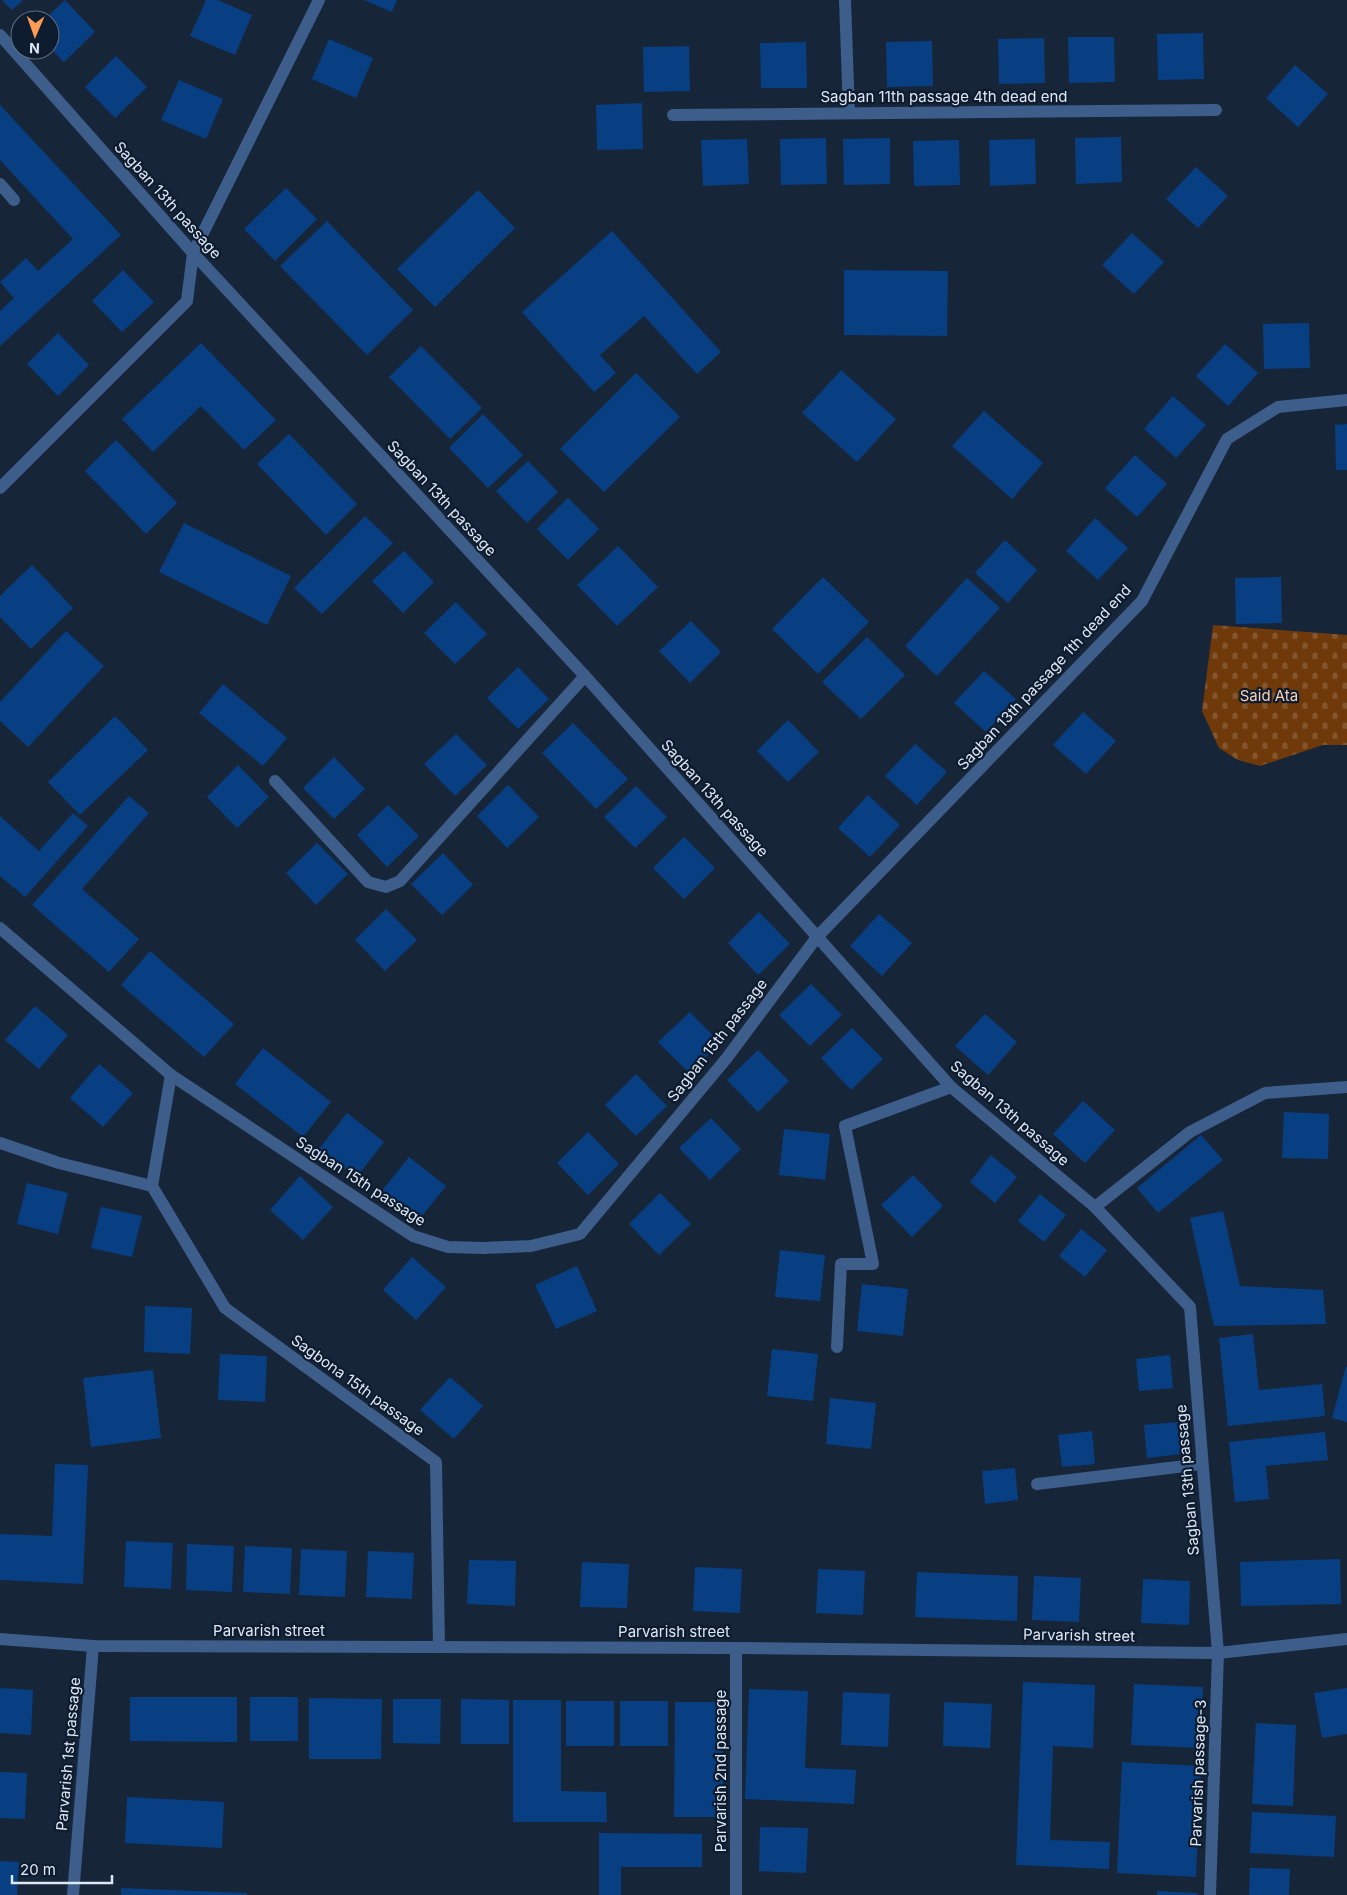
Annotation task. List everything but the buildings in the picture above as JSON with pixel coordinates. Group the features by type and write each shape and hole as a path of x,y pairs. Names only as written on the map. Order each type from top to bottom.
{"street":[{"path":"0,488 187,301 193,253 319,0"},
{"path":"845,0 849,113"},
{"name":"Sagban 13th passage","path":"0,36 193,253 585,676 951,1087 1095,1207 1190,1307 1218,1653"},
{"name":"Sagban 11th passage 4th dead end","path":"673,115 1216,110"},
{"path":"0,184 14,200"},
{"name":"Sagban 13th passage 1th dead end","path":"817,937 1142,600 1226,439 1278,406 1347,400"},
{"path":"274,781 368,882 386,887 400,881 585,676"},
{"name":"Sagban 15th passage","path":"0,928 171,1074 413,1236 448,1247 483,1248 530,1246 580,1234 726,1059 817,937"},
{"path":"0,1143 59,1163 152,1186 171,1074"},
{"path":"837,1347 841,1264 873,1264 845,1126 951,1087"},
{"path":"1095,1207 1190,1132 1265,1093 1347,1087"},
{"name":"Sagbona 15th passage","path":"152,1186 225,1308 436,1462 439,1647"},
{"path":"1037,1484 1202,1464"},
{"name":"Parvarish street","path":"0,1639 93,1646 736,1648 1218,1653 1347,1639"},
{"name":"Parvarish 1st passage","path":"73,1895 93,1646"},
{"name":"Parvarish 2nd passage","path":"736,1648 736,1895"},
{"name":"Parvarish passage-3","path":"1210,1895 1218,1653"}],"green space":[{"name":"Said Ata","path":"1213,625 1347,635 1347,745 1323,745 1260,766 1238,760 1219,748 1202,711"}]}
